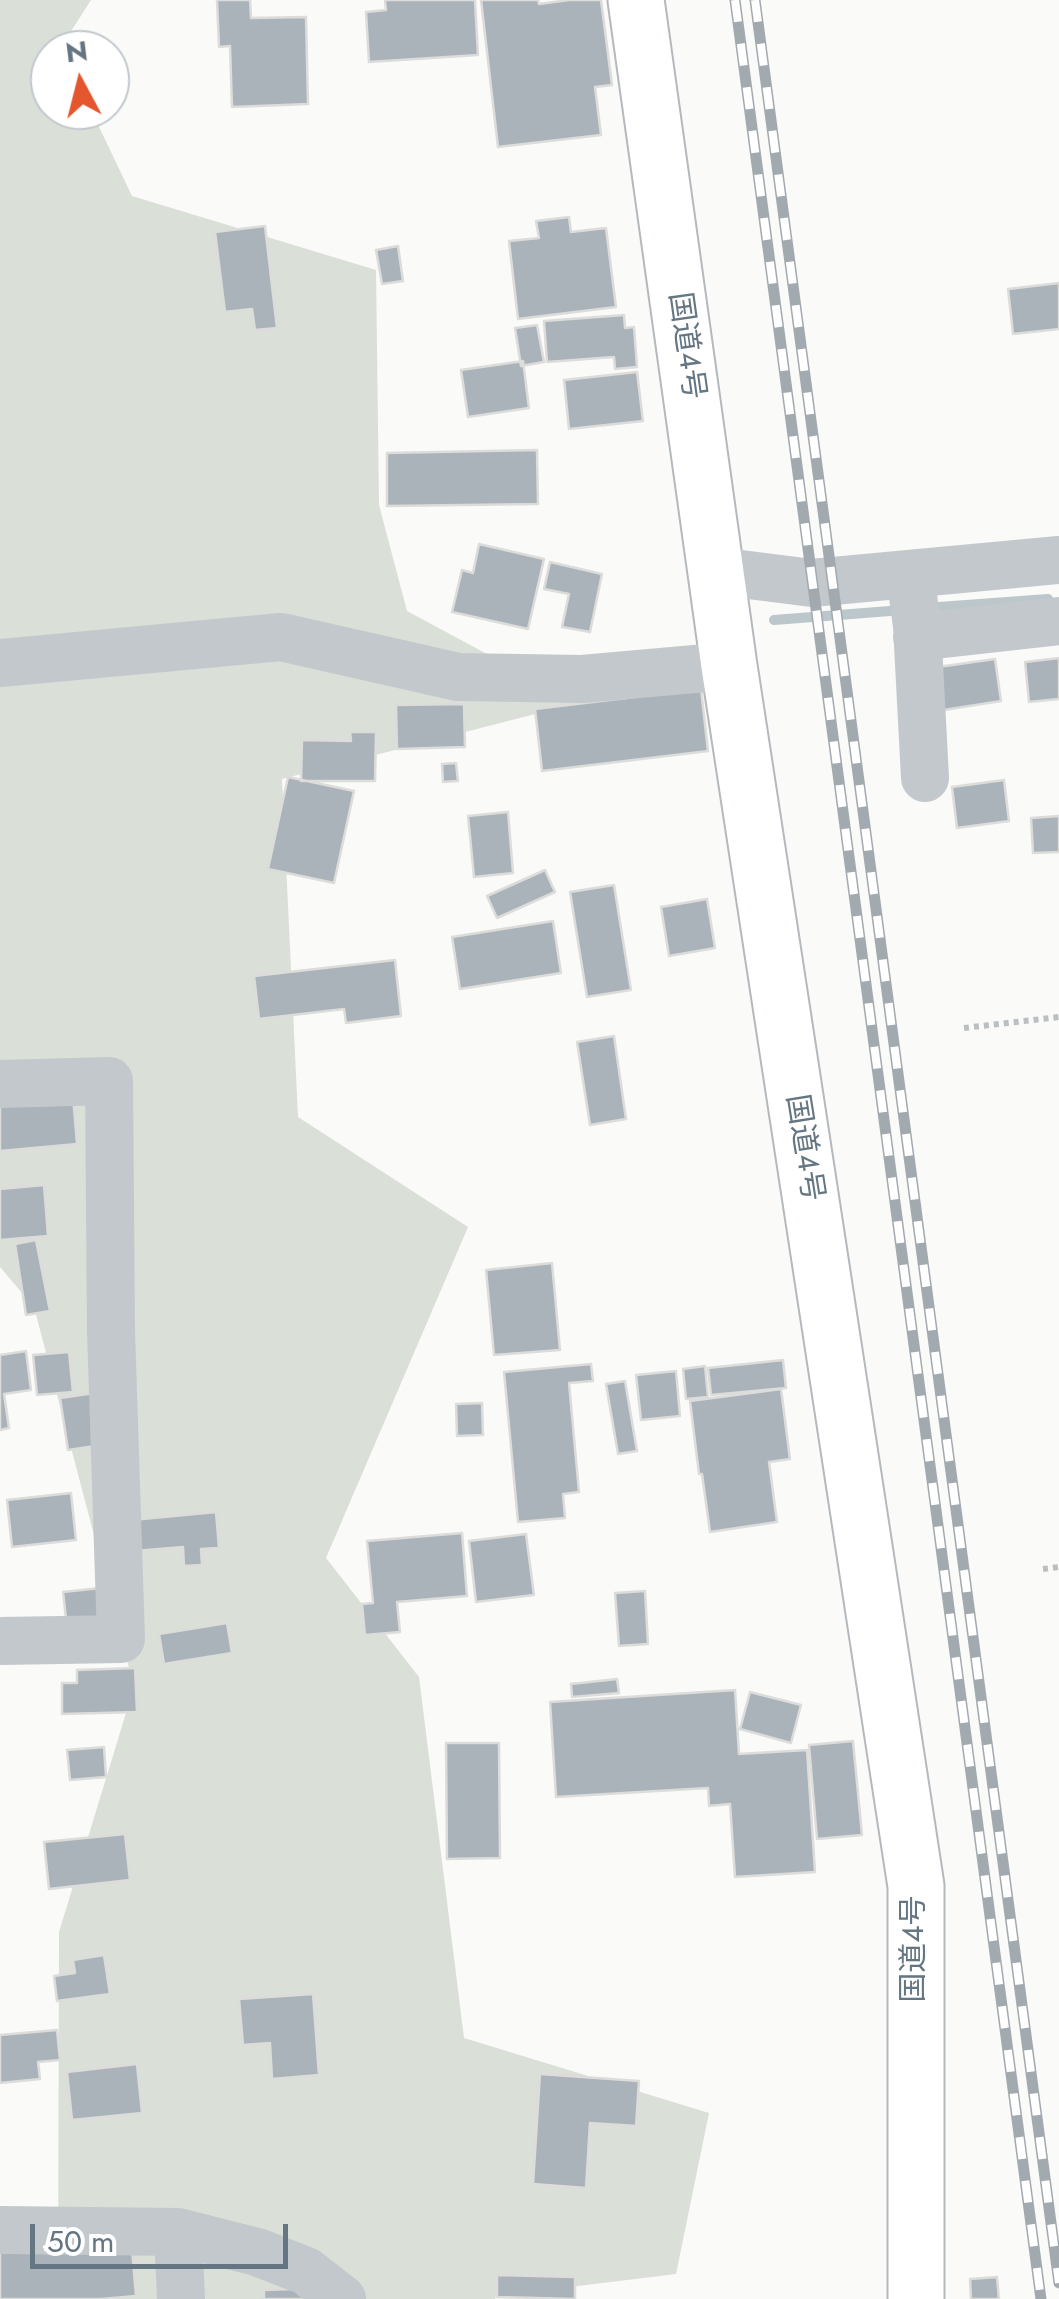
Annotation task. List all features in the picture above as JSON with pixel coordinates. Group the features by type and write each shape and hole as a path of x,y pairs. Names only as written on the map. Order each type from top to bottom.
{"highway":[{"name":"国道4号","path":"636,0 729,666 916,1886 916,2299"}],"street":[{"path":"914,608 1059,560"},
{"path":"717,570 812,583 914,608 1059,621"},
{"path":"914,608 925,778"},
{"path":"0,663 280,637 458,677 582,679 729,666"},
{"path":"0,1084 109,1082 121,1639 0,1641"},
{"path":"0,2230 178,2232 257,2252 306,2271 342,2299"},
{"path":"178,2232 181,2299"}],"path":[{"path":"964,1028 1059,1017"},
{"path":"1043,1569 1059,1567"}],"shaded area":[{"path":"0,0 91,0 72,30 30,30 30,130 101,130 132,196 376,270 379,505 407,611 578,703 282,779 298,1117 468,1227 326,1558 419,1677 464,2038 709,2113 676,2274 495,2299 58,2299 59,1932 134,1687 34,1307 0,1267"}],"building":[{"path":"217,0 250,0 251,18 306,17 308,104 232,107 230,46 219,47"},
{"path":"385,0 475,0 478,55 369,62 366,12 386,10"},
{"path":"481,0 538,0 539,4 601,0 612,85 595,87 601,135 498,147"},
{"path":"569,217 571,232 606,228 616,307 518,319 509,241 539,238 536,221"},
{"path":"265,226 277,328 255,330 252,309 225,312 215,232"},
{"path":"398,246 403,281 382,284 376,250"},
{"path":"1059,283 1059,329 1013,334 1008,289"},
{"path":"624,315 625,328 634,327 637,367 615,369 614,357 547,362 544,321"},
{"path":"537,325 544,362 521,366 515,328"},
{"path":"523,361 529,408 468,417 461,370"},
{"path":"637,372 643,421 569,429 564,380"},
{"path":"537,450 538,504 387,506 387,453"},
{"path":"479,544 544,559 528,629 452,612 462,570 473,573"},
{"path":"550,562 602,574 590,632 562,627 569,594 544,589"},
{"path":"1059,658 1059,699 1029,702 1025,662"},
{"path":"995,659 1001,701 944,710 938,667"},
{"path":"701,689 708,751 542,771 535,709"},
{"path":"464,704 465,747 397,749 396,705"},
{"path":"350,732 376,732 375,781 301,781 302,740 351,741"},
{"path":"456,763 458,781 443,782 442,764"},
{"path":"288,777 354,791 334,883 268,869"},
{"path":"1004,780 1009,821 957,828 952,787"},
{"path":"508,812 513,873 474,877 468,816"},
{"path":"1059,816 1059,852 1033,853 1031,818"},
{"path":"545,870 555,892 497,918 487,896"},
{"path":"614,885 631,990 587,997 570,892"},
{"path":"707,899 715,948 669,956 661,907"},
{"path":"553,921 561,973 460,989 452,937"},
{"path":"395,960 401,1016 346,1023 344,1009 259,1019 254,976"},
{"path":"614,1036 626,1119 590,1125 577,1042"},
{"path":"73,1096 77,1144 0,1151 0,1103"},
{"path":"44,1185 48,1236 0,1240 0,1189"},
{"path":"36,1240 50,1311 26,1315 15,1244"},
{"path":"552,1263 560,1350 494,1355 486,1270"},
{"path":"26,1351 31,1390 4,1394 9,1428 0,1430 0,1355"},
{"path":"69,1352 73,1392 37,1395 33,1355"},
{"path":"783,1360 786,1388 711,1395 708,1368"},
{"path":"591,1364 593,1381 569,1383 579,1492 563,1494 565,1518 518,1522 504,1372"},
{"path":"705,1366 708,1397 686,1399 683,1369"},
{"path":"676,1371 680,1416 641,1420 636,1375"},
{"path":"625,1381 637,1451 618,1454 606,1384"},
{"path":"781,1389 790,1459 769,1462 777,1522 710,1532 690,1401"},
{"path":"101,1392 109,1444 68,1450 60,1398"},
{"path":"482,1403 483,1435 457,1436 456,1404"},
{"path":"71,1493 76,1540 12,1547 7,1500"},
{"path":"216,1512 219,1548 201,1549 202,1565 184,1566 183,1547 135,1551 132,1520"},
{"path":"462,1533 467,1596 397,1602 400,1632 365,1635 362,1604 373,1603 367,1541"},
{"path":"526,1534 534,1595 476,1602 469,1541"},
{"path":"100,1588 104,1623 67,1627 63,1592"},
{"path":"645,1591 648,1644 619,1646 615,1593"},
{"path":"227,1623 232,1653 164,1664 159,1634"},
{"path":"135,1668 137,1712 62,1714 62,1683 77,1683 77,1670"},
{"path":"617,1679 619,1693 572,1697 571,1684"},
{"path":"735,1690 739,1754 807,1750 815,1872 735,1877 730,1804 709,1806 708,1788 556,1797 550,1702"},
{"path":"750,1692 801,1705 791,1743 740,1729"},
{"path":"853,1741 862,1835 817,1839 809,1745"},
{"path":"446,1743 499,1743 500,1858 447,1859"},
{"path":"104,1747 106,1777 70,1780 67,1750"},
{"path":"125,1834 130,1880 49,1889 44,1842"},
{"path":"104,1955 110,1994 57,2001 54,1976 75,1973 73,1960"},
{"path":"313,1994 319,2075 272,2079 270,2043 243,2045 239,1999"},
{"path":"57,2030 60,2060 38,2062 40,2079 0,2083 0,2035"},
{"path":"137,2064 142,2113 72,2120 67,2072"},
{"path":"540,2074 639,2081 636,2126 590,2123 586,2188 533,2184"},
{"path":"131,2237 136,2296 0,2299 0,2248"},
{"path":"497,2275 575,2277 575,2299 497,2297"},
{"path":"997,2277 999,2299 971,2299 970,2279"},
{"path":"323,2288 324,2299 264,2299 264,2290"}],"waterway":[{"path":"925,608 1048,599"},
{"path":"774,620 903,610"}],"railway":[{"path":"735,0 1041,2299"},
{"path":"755,0 1059,2283"}]}
